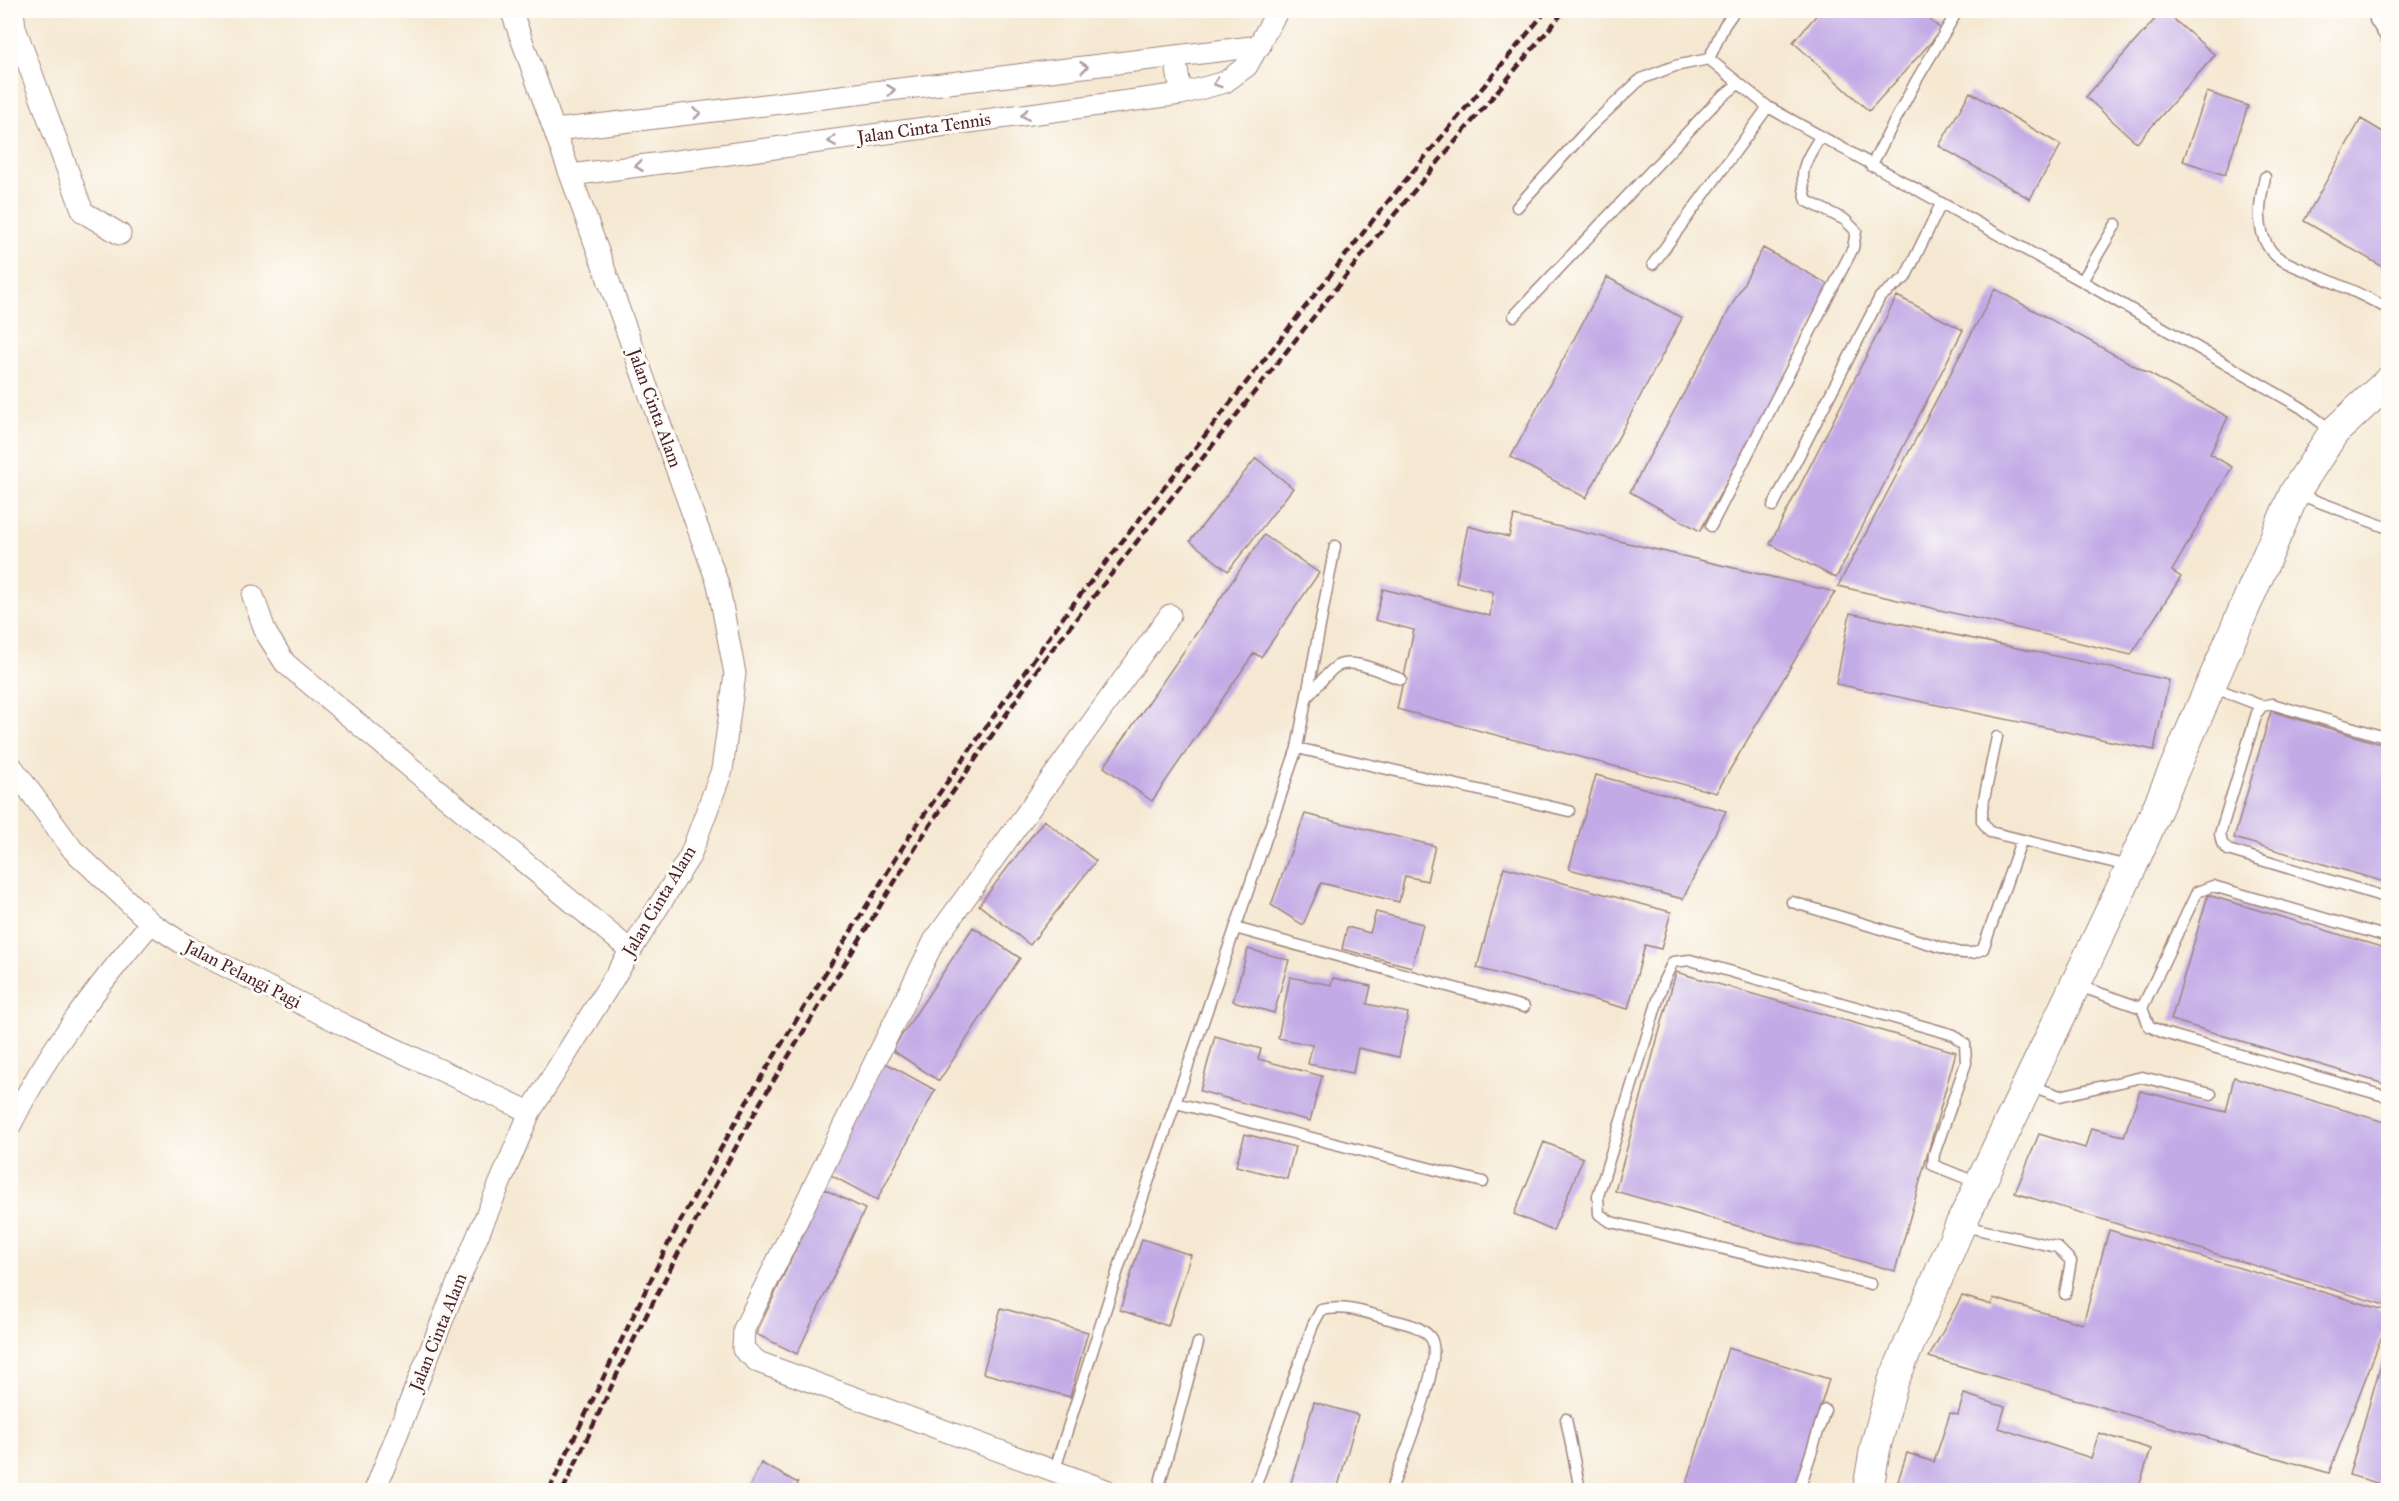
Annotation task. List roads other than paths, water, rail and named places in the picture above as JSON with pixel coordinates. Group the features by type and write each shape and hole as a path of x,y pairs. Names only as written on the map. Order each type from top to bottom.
{"street":[{"path":"14,10 15,28 83,212 120,234"},
{"name":"Jalan Cinta Alam","path":"375,1491 448,1306 530,1112 690,856 722,770 735,674 718,584 511,10"},
{"name":"Jalan Cinta Tennis","path":"571,175 1180,94 1225,82 1246,66 1260,46 1278,10"},
{"path":"555,130 1260,46"},
{"path":"1175,56 1180,94"},
{"path":"1868,1491 1875,1449 1893,1382 1960,1226 2132,866 2295,492 2334,432 2388,382"},
{"path":"253,596 266,633 285,663 630,950"},
{"path":"1106,1491 758,1362 743,1349 744,1329 934,941 1170,615"},
{"name":"Jalan Pelangi Pagi","path":"10,764 73,850 151,923 193,950 348,1027 530,1112"},
{"path":"10,1126 24,1097 89,997 151,923"}],"lane":[{"path":"1709,59 1724,26 1735,10"},
{"path":"1871,166 1916,81 1958,10"},
{"path":"2375,10 2375,20 2388,41"},
{"path":"1709,59 1767,107 2082,281 2302,408 2334,432"},
{"path":"1517,207 1590,127 1641,79 1675,66 1709,59"},
{"path":"1514,316 1717,101 1738,84"},
{"path":"1653,264 1767,107"},
{"path":"1711,526 1853,248 1856,231 1845,220 1807,201 1800,179 1804,163 1820,137"},
{"path":"2265,177 2260,201 2260,223 2265,239 2276,255 2366,296 2388,309"},
{"path":"1773,506 1880,297 1905,278 1941,204"},
{"path":"2082,281 2115,224"},
{"path":"2295,492 2388,528"},
{"path":"1053,1472 1119,1267 1297,748 1335,546"},
{"path":"1308,696 1336,666 1343,664 1352,663 1401,679"},
{"path":"2210,687 2262,706 2272,704 2388,738"},
{"path":"2262,706 2257,713 2220,834 2222,843 2228,850 2388,897"},
{"path":"1997,737 1982,821 1990,832 2132,866"},
{"path":"1297,748 1569,811"},
{"path":"1792,902 1960,953 1973,953 1983,949 2021,841"},
{"path":"2388,937 2213,886 2205,888 2197,892 2142,1008 2149,1026 2164,1033 2388,1097"},
{"path":"1235,928 1524,1007"},
{"path":"1870,1284 1611,1221 1599,1214 1598,1196 1664,980 1673,962 1690,960 1954,1035 1965,1044 1966,1063 1934,1154 1933,1165 1981,1184"},
{"path":"2076,985 2142,1008"},
{"path":"2028,1085 2060,1096 2142,1077 2211,1094"},
{"path":"1176,1104 1483,1182"},
{"path":"1960,1226 2057,1247 2071,1261 2065,1294"},
{"path":"1254,1491 1313,1325 1321,1310 1342,1306 1418,1327 1432,1338 1436,1356 1431,1377 1391,1491"},
{"path":"1158,1491 1198,1343"},
{"path":"1799,1491 1825,1410"},
{"path":"1566,1419 1580,1491"}],"railway":[{"path":"549,1490 670,1240 754,1089 912,832 1067,612 1381,210 1547,10"},
{"path":"563,1490 627,1353 760,1103 922,837 1043,661 1389,221 1565,10"}]}
